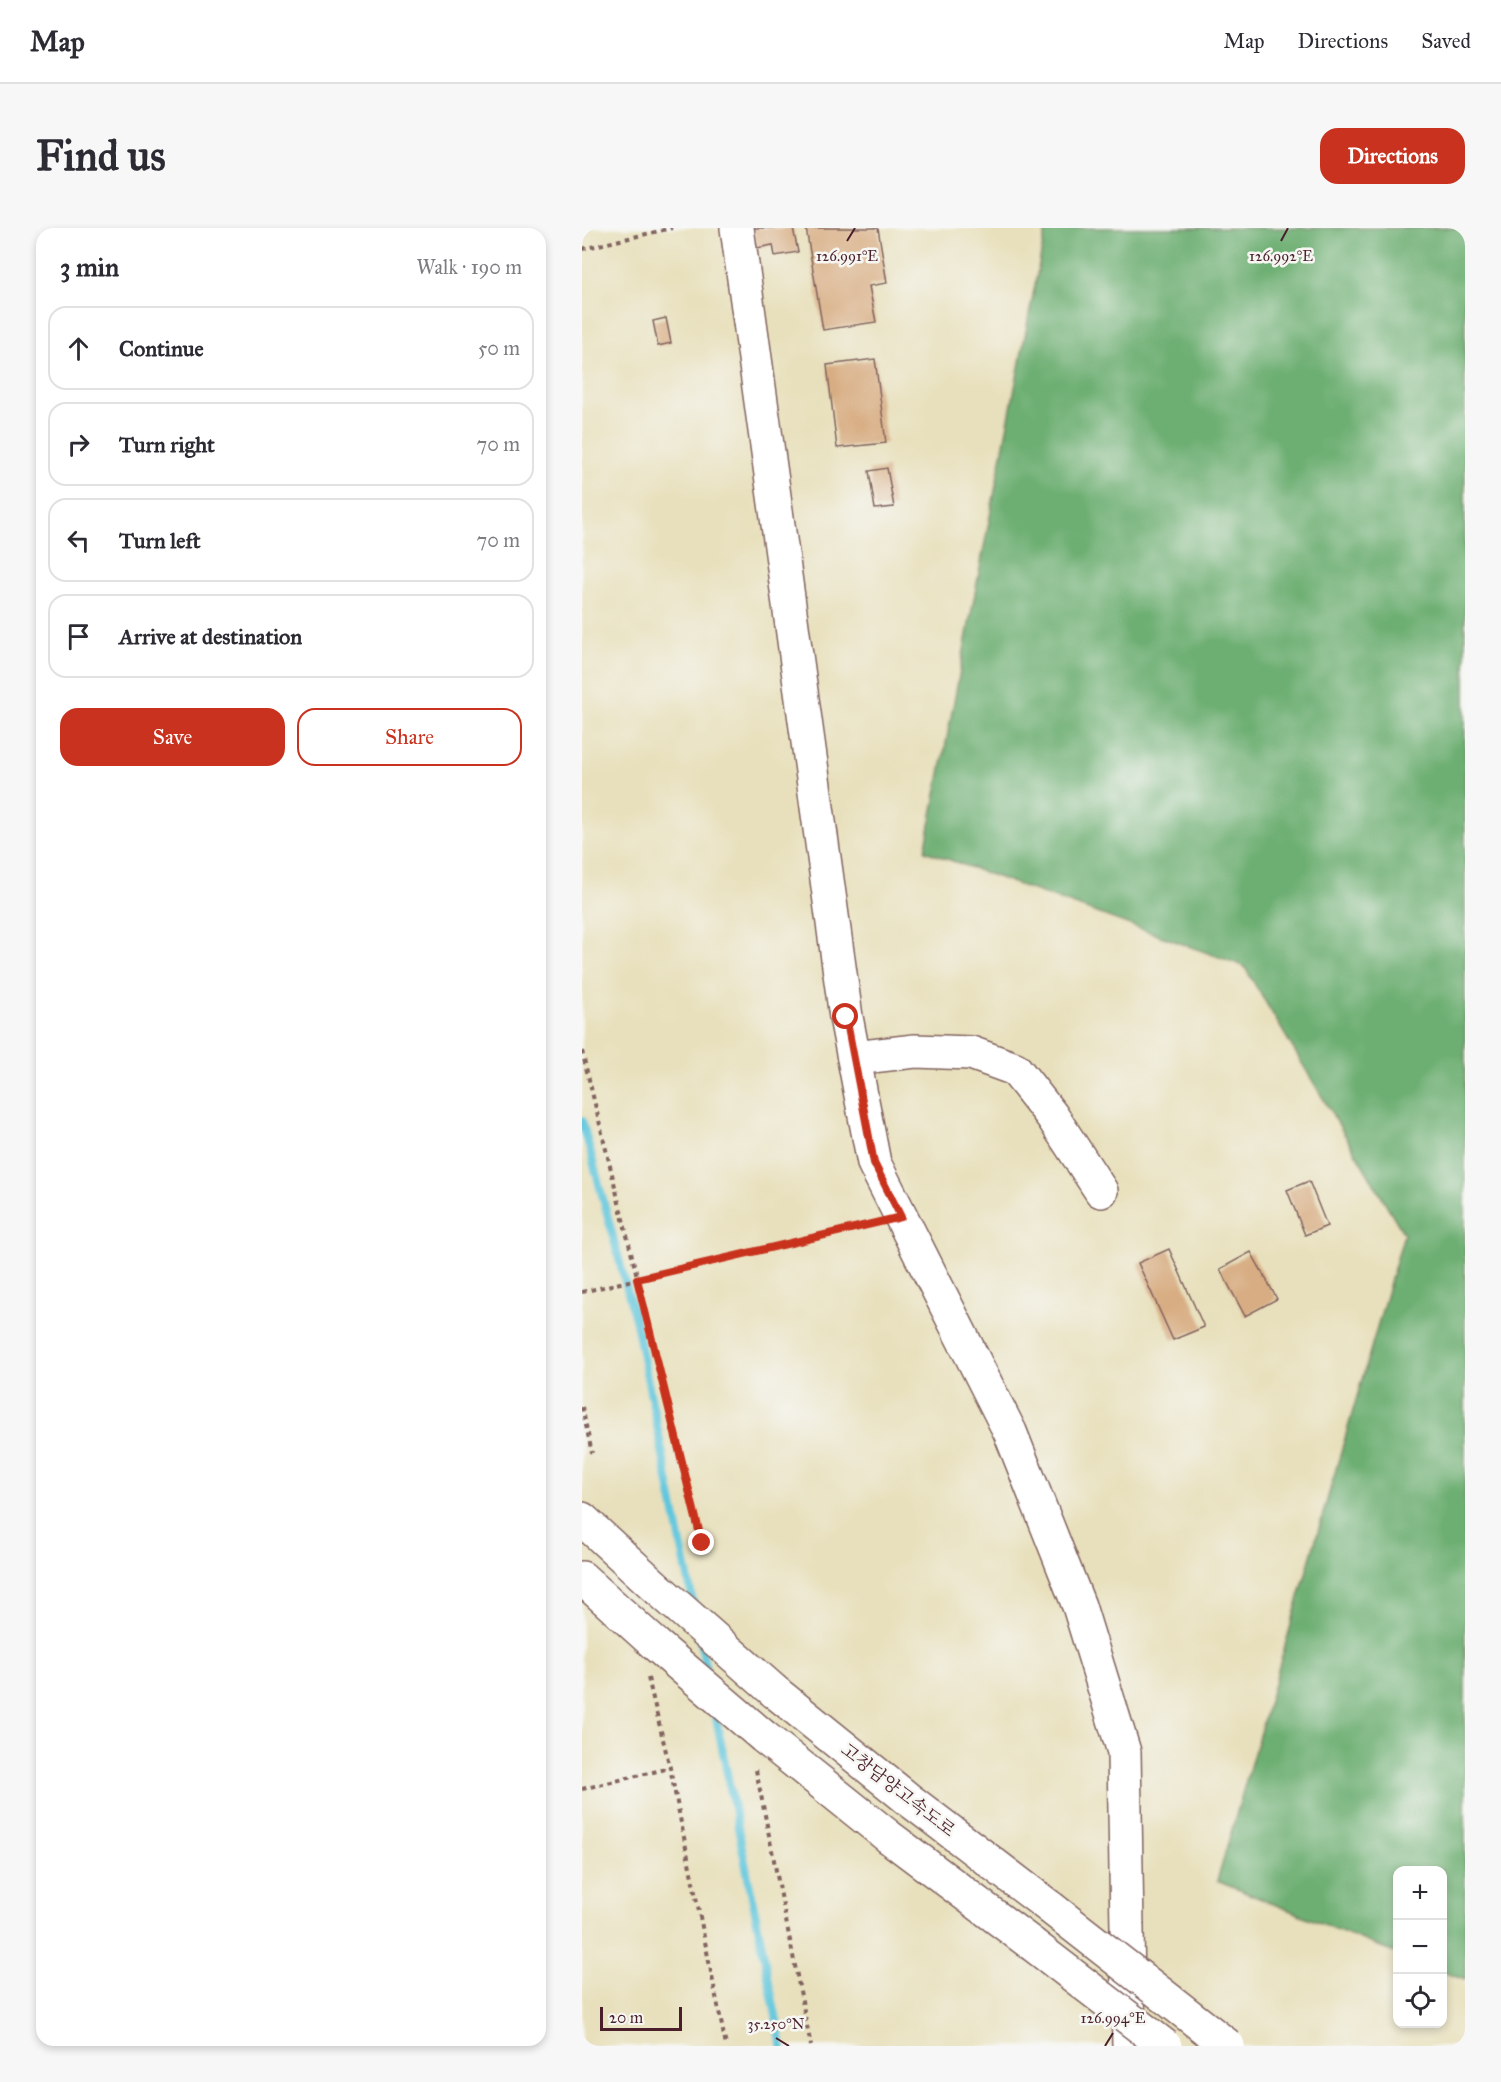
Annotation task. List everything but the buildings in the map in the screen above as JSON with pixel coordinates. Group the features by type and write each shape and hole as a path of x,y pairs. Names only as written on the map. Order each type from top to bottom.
{"main road":[{"path":"737,228 845,1006 874,1163 1010,1432 1079,1606 1124,1752 1129,2046"},
{"path":"854,1058 915,1052 971,1053 1015,1070 1052,1116 1101,1191"},
{"name":"고창담양고속도로","path":"582,1519 774,1691 908,1799 1228,2046"},
{"path":"582,1578 764,1737 889,1837 1165,2046"}],"path":[{"path":"582,249 672,228"},
{"path":"582,1051 702,1543"},
{"path":"582,1292 901,1217"},
{"path":"582,1407 592,1453"},
{"path":"648,1677 670,1768 726,2046"},
{"path":"582,1789 670,1768"},
{"path":"756,1769 811,2046"}],"green space":[{"path":"1046,228 1465,228 1465,1980 1447,1973 1447,1866 1393,1866 1393,1952 1217,1881 1404,1234 1244,966 925,851"}],"waterway":[{"path":"582,1120 636,1323 694,1607"},
{"path":"700,1640 707,1675"},
{"path":"714,1708 782,2046"}],"route":[{"path":"702,1543 637,1279 901,1217 874,1163 846,1017"}]}
